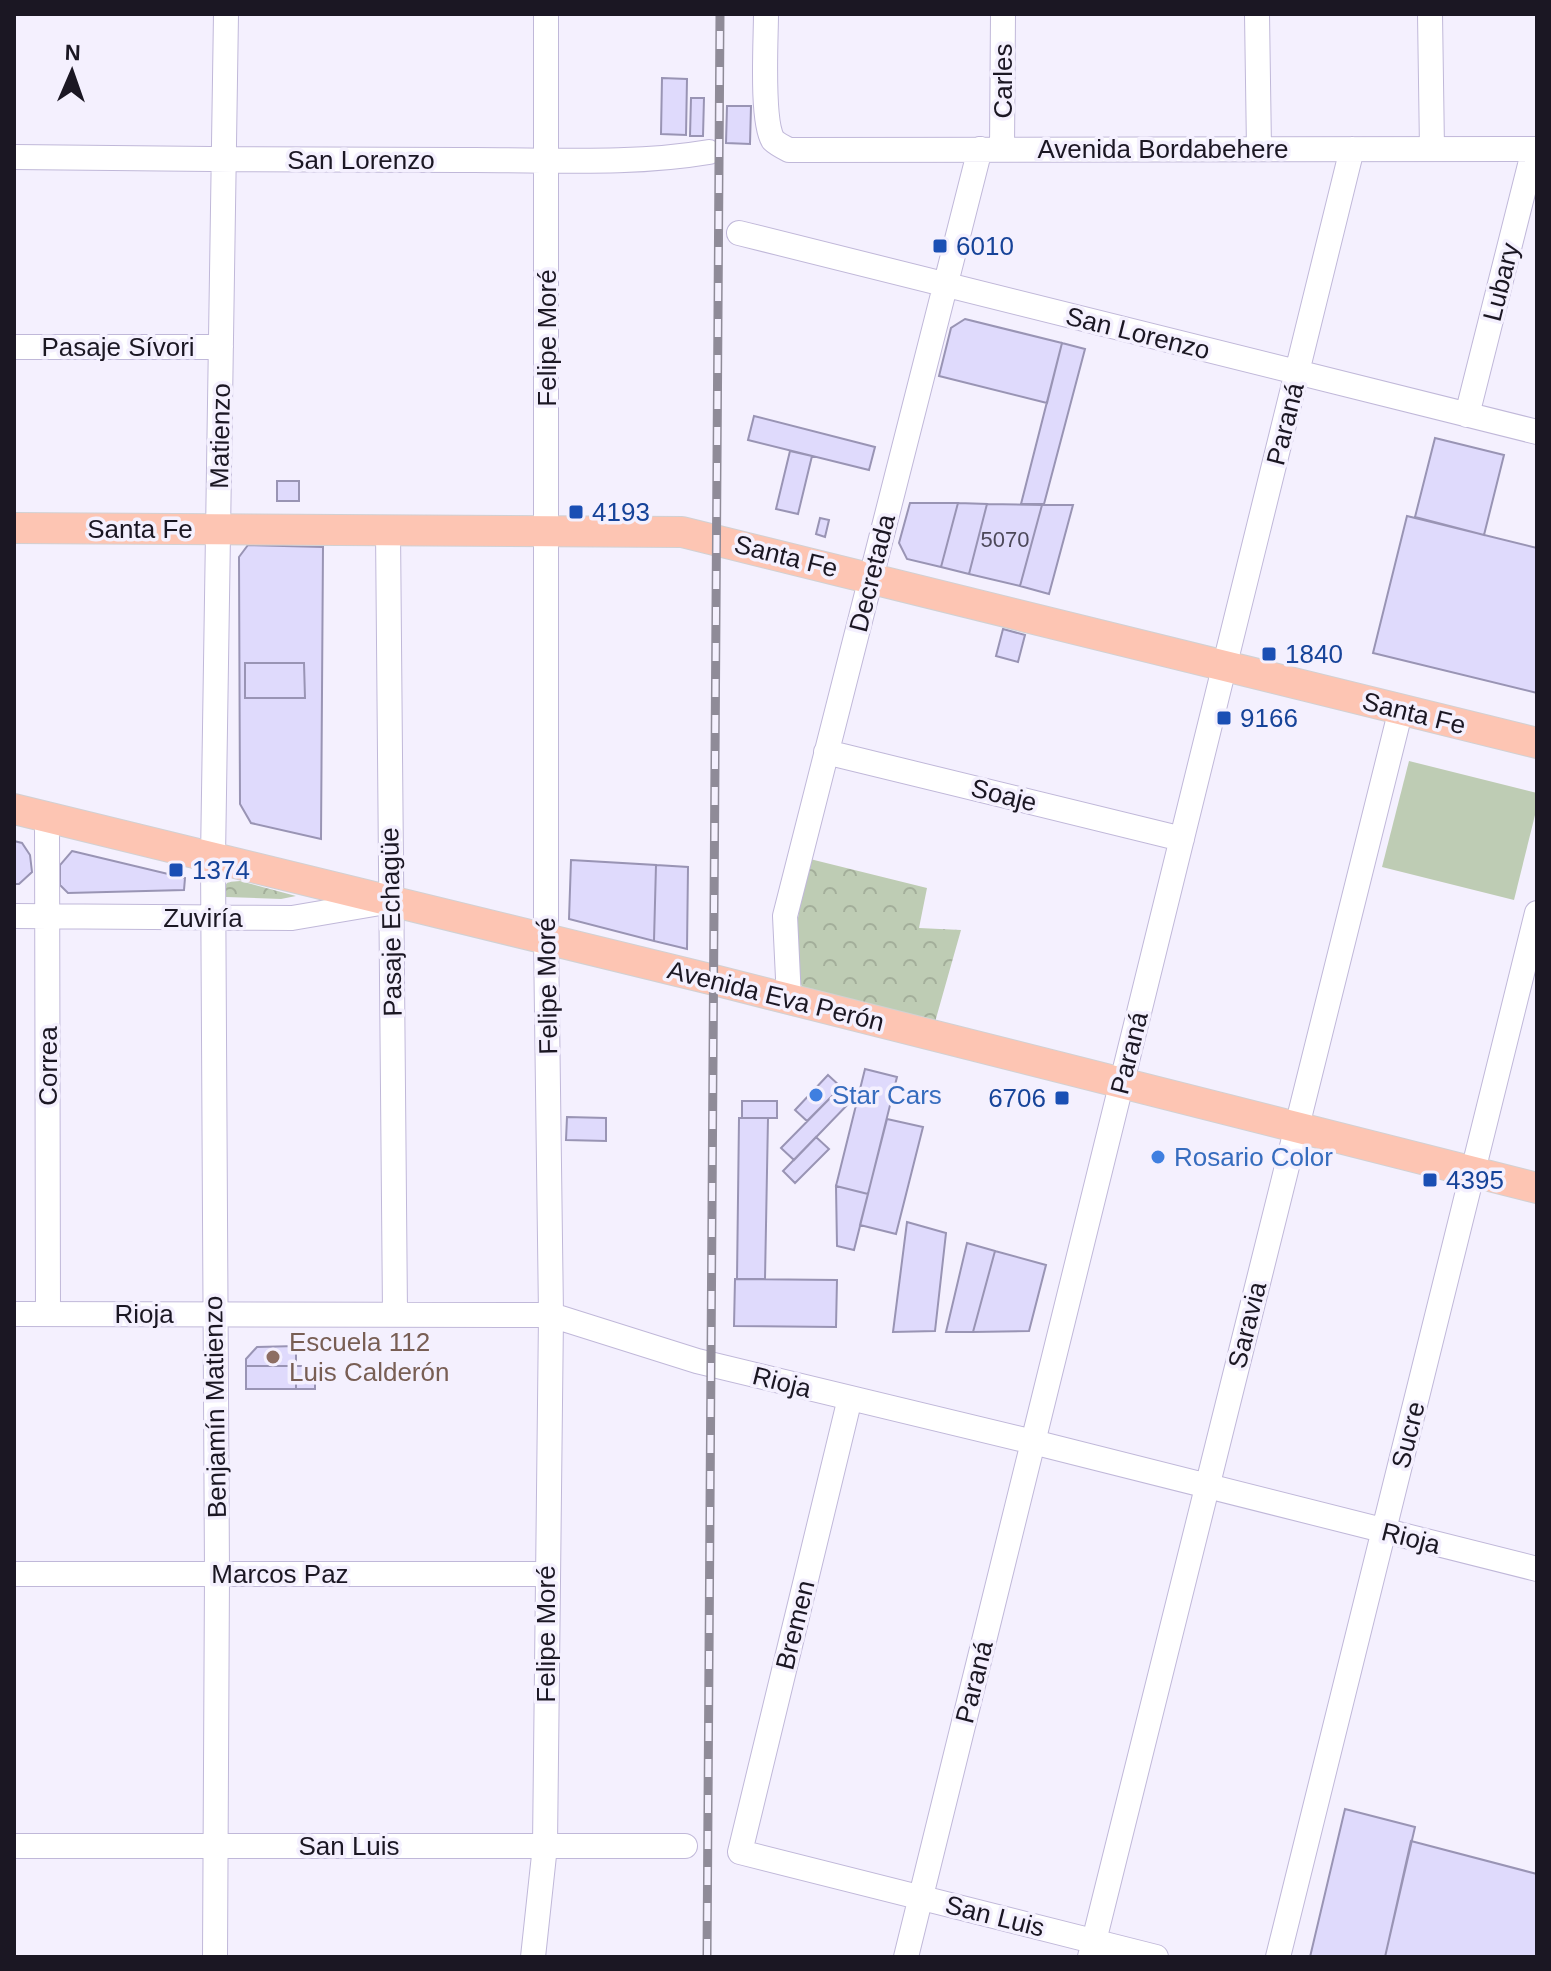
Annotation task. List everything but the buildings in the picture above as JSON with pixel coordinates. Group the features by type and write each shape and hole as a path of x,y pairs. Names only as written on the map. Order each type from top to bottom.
{"main road":[{"name":"Santa Fe","path":"14,528 682,532 1537,743"},
{"name":"Avenida Eva Perón","path":"14,809 789,999 1537,1188"}],"street":[{"name":"Matienzo","path":"213,858 226,14"},
{"name":"Felipe Moré","path":"533,1957 545,1846 551,1315 546,939 546,14"},
{"name":"Avenida Bordabehere","path":"766,14 769,129 775,142 789,150 1536,149"},
{"name":"Carles","path":"991,149 1003,14"},
{"path":"1257,14 1259,149"},
{"path":"1430,14 1432,149"},
{"name":"Decretada","path":"789,999 785,916 945,285 991,149"},
{"name":"Paraná","path":"906,1957 1352,149"},
{"name":"Lubary","path":"1467,415 1536,149"},
{"name":"San Lorenzo","path":"14,157 547,159 673,158 709,152"},
{"name":"San Lorenzo","path":"739,233 1537,432"},
{"name":"Pasaje Sívori","path":"14,347 221,347"},
{"name":"Pasaje Echagüe","path":"388,530 395,1314"},
{"name":"Saravia","path":"1092,1949 1401,709"},
{"name":"Soaje","path":"826,752 1182,839"},
{"name":"Correa","path":"47,817 48,1314"},
{"name":"Benjamín Matienzo","path":"213,858 217,1574 215,1957"},
{"name":"Zuviría","path":"14,916 292,918 391,901"},
{"name":"Sucre","path":"1278,1957 1473,1172 1531,963 1537,913"},
{"name":"Rioja","path":"14,1314 551,1315 697,1361 1537,1569"},
{"name":"Bremen","path":"740,1852 850,1398"},
{"name":"Marcos Paz","path":"14,1574 546,1574"},
{"name":"San Luis","path":"14,1846 685,1846"},
{"name":"San Luis","path":"740,1852 921,1898 1092,1949 1156,1957"}],"green space":[{"path":"1409,761 1537,793 1537,807 1514,900 1382,867"},
{"path":"810,859 927,888 919,928 961,930 935,1022 803,989 798,974 796,941"},
{"path":"240,881 296,896 281,899 226,897 223,888 228,882"}],"railway":[{"path":"707,1957 720,14"}],"place":[{"name":"6010","path":"940,246"},
{"name":"4193","path":"576,512"},
{"name":"1840","path":"1269,654"},
{"name":"9166","path":"1224,718"},
{"name":"1374","path":"176,870"},
{"name":"Star Cars","path":"816,1095"},
{"name":"6706","path":"1062,1098"},
{"name":"Rosario Color","path":"1158,1157"},
{"name":"4395","path":"1430,1180"},
{"name":"Escuela 112 Luis Calderón","path":"273,1357"}]}
